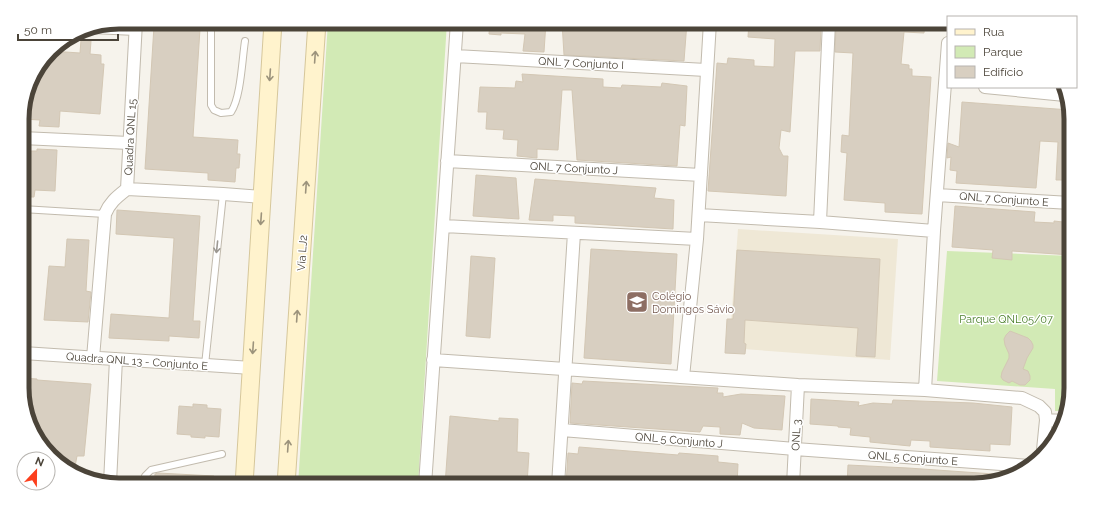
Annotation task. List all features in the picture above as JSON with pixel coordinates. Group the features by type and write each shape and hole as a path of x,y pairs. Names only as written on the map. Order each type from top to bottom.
{"main road":[{"path":"244,478 273,29"},
{"name":"Via LJ2","path":"286,478 317,29"}],"street":[{"name":"Quadra QNL 15","path":"136,29 127,189 223,194 262,198"},
{"path":"425,478 457,29"},
{"path":"682,376 699,215 709,29"},
{"path":"820,222 829,29"},
{"name":"QNL 7 Conjunto I","path":"455,56 706,70"},
{"path":"925,390 934,231 947,64"},
{"path":"996,88 1060,94"},
{"path":"29,138 129,143"},
{"name":"QNL 7 Conjunto J","path":"448,161 701,175"},
{"path":"93,358 105,214 113,199 127,189"},
{"name":"QNL 7 Conjunto E","path":"937,195 1064,203"},
{"path":"699,215 820,222 934,231"},
{"path":"444,226 697,239"},
{"path":"559,478 574,233"},
{"name":"Quadra QNL 13 - Conjunto E","path":"29,353 252,368"},
{"path":"110,477 116,359"},
{"path":"433,360 798,385 925,390 1022,398 1039,406 1045,412 1046,420 1044,445"},
{"name":"ONL 3","path":"793,478 798,385"},
{"path":"1046,420 1058,421"},
{"name":"QNL 5 Conjunto J","path":"562,430 795,449"},
{"name":"QNL 5 Conjunto E","path":"795,449 1020,465"}],"lane":[{"path":"210,29 211,105 214,110 221,113 231,112 233,109 238,90 245,41"},
{"path":"205,365 223,194"},
{"path":"29,209 105,214"},
{"path":"145,478 151,470 222,454"}],"shaded area":[{"path":"738,229 898,239 890,360 729,348"}],"green space":[{"path":"328,29 447,29 418,478 298,478"},
{"name":"Parque QNL05/07","path":"947,251 1064,256 1064,394 1061,411 1055,411 1055,389 937,381"}],"building":[{"path":"154,29 200,29 193,137 238,140 237,154 240,154 239,168 236,168 235,182 208,180 208,173 145,169"},
{"path":"489,29 546,29 544,52 523,51 525,34 489,34"},
{"path":"562,29 686,29 684,61 564,55"},
{"path":"749,29 821,29 820,51 795,51 790,132 781,130 779,148 783,156 788,156 786,196 708,191 717,63 727,64 728,58 754,60 754,66 774,67 775,39 748,37"},
{"path":"836,29 924,29 924,33 904,32 901,64 909,65 909,69 912,69 912,76 931,77 922,214 885,212 885,203 844,200 847,153 841,152 842,135 849,136 853,53 835,52"},
{"path":"81,40 91,41 90,54 101,55 101,64 104,64 100,114 60,111 59,127 39,126 40,120 29,119 32,96 38,79 51,60 59,52 80,53"},
{"path":"522,74 603,79 603,87 621,88 622,85 661,87 662,83 687,86 685,126 680,125 677,166 577,160 572,90 562,90 558,150 537,149 537,158 517,156 518,140 503,139 504,130 486,129 487,112 478,112 480,87 515,88 516,81 523,82"},
{"path":"962,102 1063,109 1064,180 1056,180 1058,142 1040,141 1036,188 956,183 957,171 950,170 951,157 947,158 948,143 959,147"},
{"path":"37,149 57,150 55,191 35,190 34,197 29,197 29,151 37,151"},
{"path":"476,175 516,178 519,219 473,216"},
{"path":"535,179 656,188 654,198 674,200 673,229 575,223 575,216 553,215 553,221 529,220"},
{"path":"955,206 1035,212 1034,222 1054,223 1054,221 1064,221 1064,255 1012,251 1012,260 992,258 993,250 952,247"},
{"path":"117,210 200,216 193,321 200,321 199,338 169,336 169,341 109,338 111,314 169,318 174,238 116,234"},
{"path":"67,239 89,240 86,291 91,292 88,322 44,320 49,266 65,267"},
{"name":"Colégio Domingos Sávio","path":"591,249 677,254 671,364 584,358"},
{"path":"737,250 880,259 875,357 856,356 858,328 745,320 745,354 725,353 727,319 733,319"},
{"path":"471,256 495,258 490,338 466,336"},
{"path":"1010,331 1028,338 1033,345 1023,369 1028,371 1030,376 1030,380 1025,385 1020,385 1012,381 1009,383 1001,377 1009,358 1004,339"},
{"path":"29,378 91,384 84,456 77,456 75,467 56,453 48,443 36,423 32,411"},
{"path":"583,381 718,388 717,393 723,393 723,397 741,394 785,396 782,430 754,428 742,423 740,435 720,434 720,427 703,426 700,432 570,423 572,383 582,384"},
{"path":"811,399 859,402 858,406 873,403 892,404 893,400 973,403 1012,407 1010,445 990,444 990,451 930,447 930,441 911,440 910,446 870,442 870,437 850,435 851,428 810,424"},
{"path":"193,404 207,405 207,408 221,409 219,437 191,437 191,435 177,434 179,406 193,407"},
{"path":"450,416 499,421 499,418 518,419 517,452 529,453 527,478 446,478"},
{"path":"579,447 678,455 679,453 718,456 718,462 738,464 737,478 566,478 568,453 578,454"},
{"path":"848,465 998,474 980,478 847,478"},
{"path":"155,474 214,476 214,478 155,478"}],"place":[{"name":"Colégio Domingos Sávio","path":"637,302"}]}
